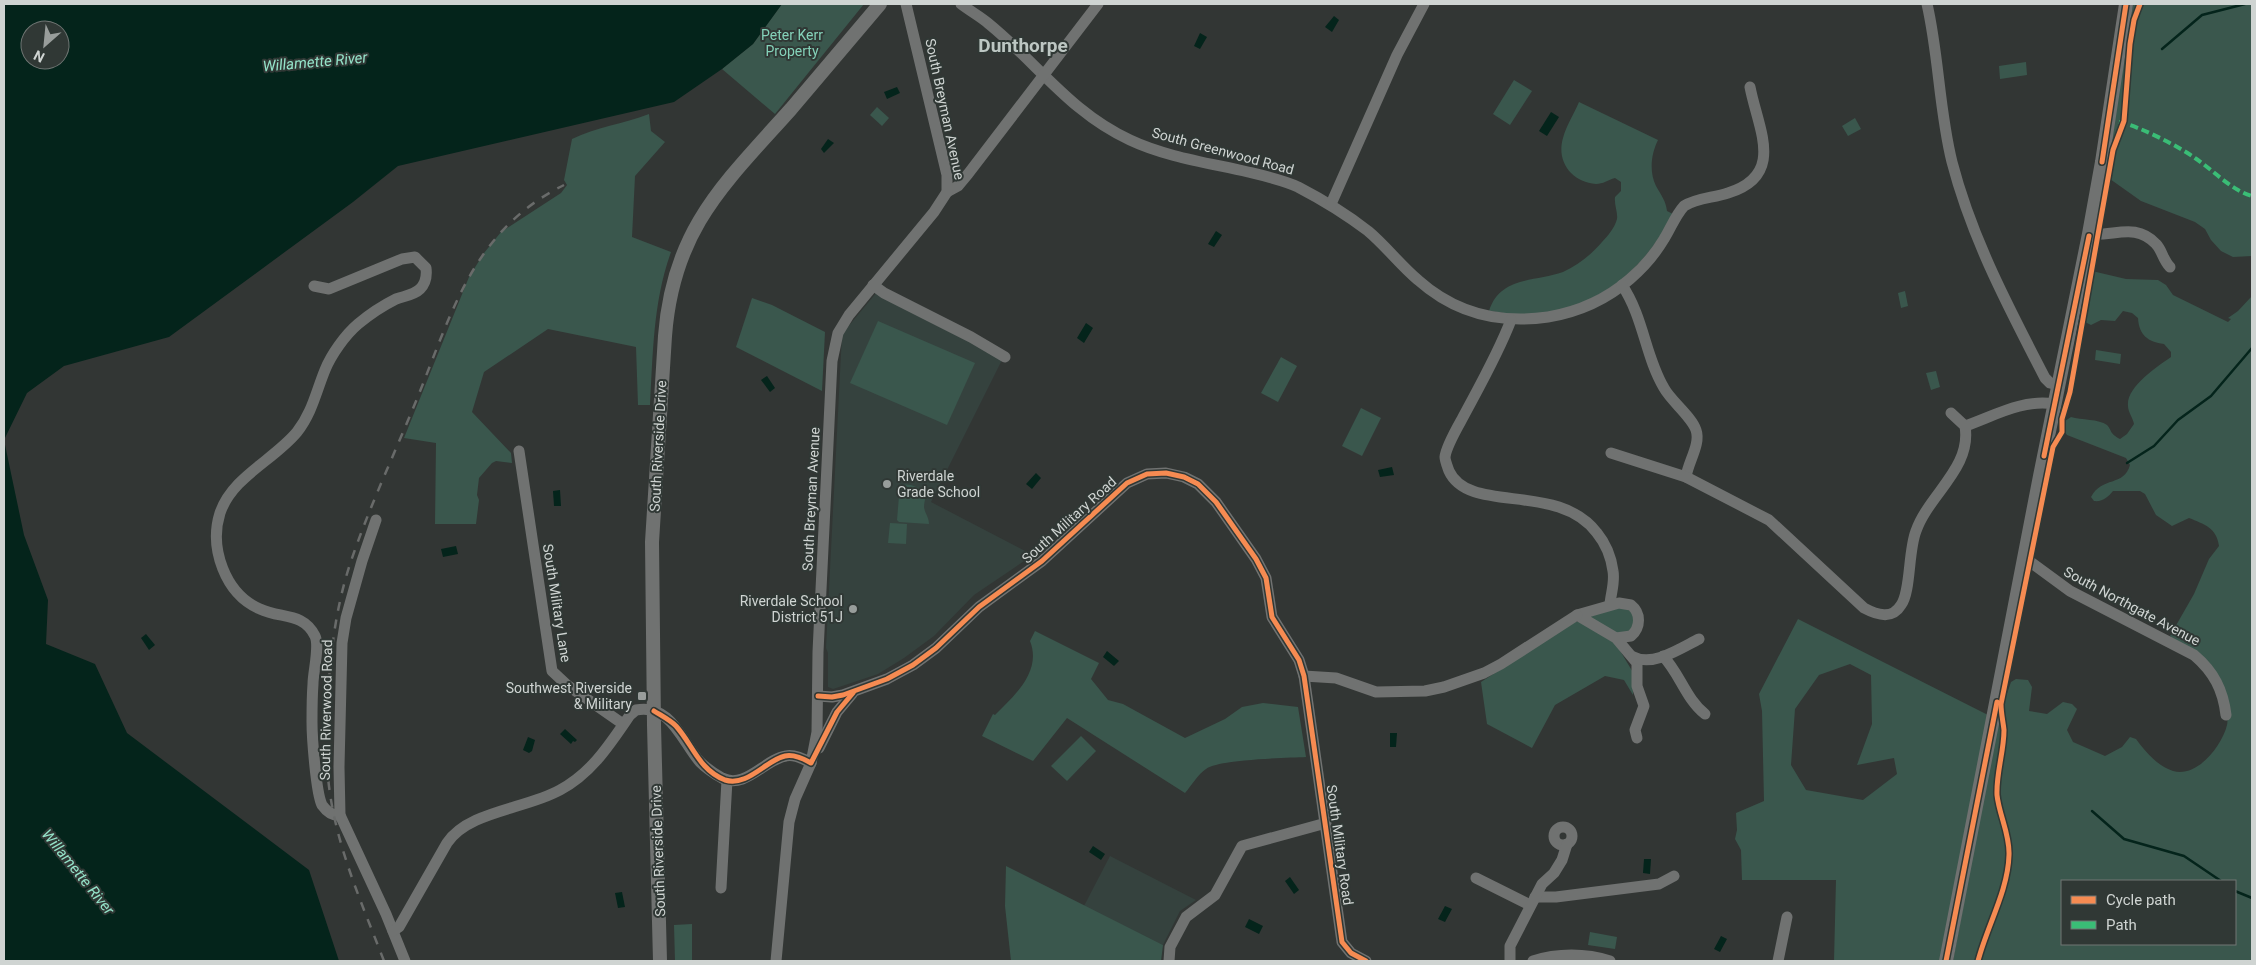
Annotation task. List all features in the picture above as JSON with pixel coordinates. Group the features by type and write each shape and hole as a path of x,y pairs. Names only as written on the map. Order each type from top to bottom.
{"main road":[{"name":"South Riverside Drive","path":"660,961 652,542 667,311 678,264 697,224 718,192 880,4"},
{"path":"1946,961 2101,171 2126,4"}],"street":[{"name":"South Breyman Avenue","path":"776,961 789,822 795,799 811,763 817,732 818,652 834,351 844,322 934,212 947,192 943,157 906,4"},
{"name":"South Greenwood Road","path":"961,4 989,23 1088,117 1132,142 1171,154 1269,177 1295,186 1330,204 1369,232 1417,280 1444,299 1476,314 1510,320 1560,315 1583,308 1622,285 1648,260 1684,206 1691,202 1737,189 1750,182 1764,162 1763,137 1750,87"},
{"path":"947,192 962,182 1098,4"},
{"path":"1330,204 1397,54 1424,4"},
{"path":"1927,4 1952,161 1982,251 2045,378 2050,383 2058,384"},
{"path":"2089,234 2108,235 2126,230 2142,234 2159,247 2165,262 2170,267"},
{"name":"South Riverwood Road","path":"314,286 329,289 402,259 415,257 426,268 427,278 422,288 377,310 356,325 342,342 326,369 311,411 297,432 269,460 242,478 220,512 217,530 217,549 222,567 238,594 258,609 298,618 306,624 317,641 313,685 312,740 320,800 334,816 340,815"},
{"path":"874,285 884,293 971,337 1005,357"},
{"path":"1622,285 1636,311 1657,374 1664,389 1679,409 1692,422 1696,430 1697,444 1689,462 1686,477"},
{"path":"1510,320 1497,352 1445,457 1448,470 1459,485 1475,493 1541,501 1570,510 1583,518 1591,525 1608,549 1613,572 1610,604"},
{"path":"1965,426 2020,406 2044,403 2054,404"},
{"path":"1611,453 1686,477 1769,520 1864,608 1877,616 1890,614 1901,606 1906,594 1910,550 1916,530 1928,504 1949,479 1963,455 1967,438 1965,426 1951,413"},
{"name":"South Military Lane","path":"519,451 552,671 567,685 623,724"},
{"name":"South Military Road","path":"818,696 836,697 854,691 894,676 924,658 979,607 1042,561 1123,486 1142,476 1162,472 1189,479 1208,493 1256,559 1269,586 1272,617 1299,660 1304,676 1342,942 1351,953 1366,961"},
{"name":"South Riverwood Road","path":"376,520 362,561 343,637 339,767 340,815 405,961"},
{"name":"South Northgate Avenue","path":"2024,558 2070,591 2194,655 2207,666 2219,686 2226,715"},
{"path":"1304,676 1336,678 1376,692 1416,691 1444,687 1484,673 1501,664 1576,616 1610,604 1628,603 1636,609 1638,614 1638,628 1629,637 1616,638"},
{"path":"1576,616 1616,638 1624,650 1634,657 1646,661 1663,656 1699,639"},
{"path":"1663,656 1674,667 1694,704 1705,714"},
{"path":"1634,657 1638,669 1637,686 1644,703 1635,730 1637,738"},
{"path":"393,931 399,927 447,843 457,831 469,823 548,796 572,783 593,766 623,724 636,710 654,711 676,726 701,763 727,780 735,780 750,775 786,756 795,756 811,763 837,712 854,691"},
{"path":"721,888 727,780"},
{"path":"1169,961 1170,947 1186,917 1215,895 1242,846 1326,822"},
{"path":"1510,961 1510,946 1542,884 1562,860 1567,844"},
{"path":"1476,878 1533,901 1556,896 1659,884 1674,876"},
{"path":"1778,961 1788,917"},
{"path":"1532,961 1549,956 1592,956 1610,961"}],"shaded area":[{"name":"Riverdale Grade School","path":"877,292 1004,356 931,502 1033,555 974,595 934,636 904,658 878,674 833,689 828,687 828,653 826,648 842,334"},
{"path":"1110,856 1196,900 1180,911 1163,945 1084,906"}],"green space":[{"name":"Peter Kerr Property","path":"782,4 864,4 775,114 722,69 753,44"},
{"path":"2133,4 2252,4 2252,256 2233,257 2221,251 2211,240 2205,229 2195,222 2141,201 2110,179 2110,176 2105,173"},
{"path":"2026,62 2027,75 2000,79 1999,66"},
{"path":"1514,80 1532,91 1510,125 1493,114"},
{"path":"1579,102 1658,140 1652,157 1652,175 1667,211 1673,214 1661,235 1630,272 1613,286 1593,298 1549,312 1515,315 1489,311 1494,300 1510,286 1563,272 1579,263 1604,240 1616,222 1615,197 1621,191 1621,182 1615,178 1599,184 1587,182 1573,175 1564,163 1561,147 1563,138"},
{"path":"877,107 889,118 882,126 870,115"},
{"path":"649,114 651,131 665,142 635,176 632,237 671,252 657,309 650,405 638,405 636,347 548,329 484,372 472,412 511,453 512,463 496,461 479,478 476,524 435,524 436,443 404,438 469,277 484,253 501,232 561,193 567,185 564,180 572,139 590,131"},
{"path":"1855,118 1861,129 1848,136 1842,126"},
{"path":"2092,271 2126,279 2158,280 2166,285 2173,295 2228,322 2231,319 2228,318 2238,311 2252,296 2252,961 1953,961 1998,719 2011,682 2016,679 2028,680 2032,687 2029,711 2047,714 2063,702 2072,704 2077,709 2067,730 2073,742 2105,756 2122,747 2130,737 2136,739 2157,762 2173,771 2191,770 2199,765 2214,751 2227,725 2226,704 2219,685 2203,666 2170,636 2194,594 2209,559 2219,546 2216,535 2209,527 2189,518 2172,526 2156,515 2145,494 2140,491 2113,491 2105,499 2094,501 2091,497 2096,490 2123,476 2130,465 2126,458 2067,435 2064,431 2065,421 2071,417 2104,423 2120,439 2127,434 2134,424 2128,406 2132,392 2143,378 2171,357 2171,352 2164,344 2145,337 2140,329 2138,318 2132,313 2123,311 2115,321 2101,320 2091,325 2085,322 2085,304 2090,273"},
{"path":"1905,291 1908,306 1901,308 1898,293"},
{"path":"752,298 772,305 825,332 822,391 736,347"},
{"path":"878,321 975,363 947,425 850,383"},
{"path":"2096,350 2121,354 2120,364 2095,360"},
{"path":"1281,357 1297,366 1278,402 1261,393"},
{"path":"1936,371 1940,387 1931,390 1926,373"},
{"path":"1361,408 1381,418 1362,456 1342,446"},
{"path":"900,484 911,485 924,490 924,507 929,524 899,522 897,520"},
{"path":"890,523 907,524 906,544 888,543"},
{"path":"1619,607 1632,611 1635,628 1622,636 1584,616"},
{"path":"1798,619 1988,715 1940,961 1834,961 1836,880 1742,880 1741,850 1735,839 1737,830 1736,813 1764,801 1762,711 1759,694","holes":["1850,664 1871,675 1872,724 1857,765 1894,758 1897,774 1863,800 1806,790 1791,765 1795,709 1819,675"]},
{"path":"1574,622 1580,622 1616,644 1634,674 1633,695 1624,680 1605,676 1555,705 1532,748 1487,724 1481,682"},
{"path":"1035,631 1099,663 1091,679 1108,700 1123,704 1185,738 1225,719 1242,707 1263,703 1298,707 1306,757 1254,760 1213,766 1200,774 1185,793 1067,718 1033,761 982,736 993,714 995,715 1011,699 1024,682 1032,662 1033,652 1030,641"},
{"path":"1081,736 1096,751 1067,781 1051,766"},
{"path":"1006,866 1163,945 1161,961 1011,961 1005,906"},
{"path":"692,924 692,961 675,961 674,925"},
{"path":"1590,932 1617,937 1615,949 1588,945"}],"water":[{"name":"Willamette River","path":"4,4 782,4 753,44 722,69 674,102 398,166 353,202 169,337 64,366 27,393 4,440"},
{"path":"1334,16 1339,20 1332,32 1325,27"},
{"path":"1200,33 1207,37 1200,49 1194,46"},
{"path":"897,87 900,93 887,99 884,92"},
{"path":"1551,112 1559,117 1547,136 1539,131"},
{"path":"828,139 834,143 824,153 821,149"},
{"path":"1216,231 1222,235 1214,247 1208,244"},
{"path":"1086,323 1093,328 1084,343 1077,338"},
{"path":"767,376 775,388 770,392 761,380"},
{"name":"Willamette River","path":"4,440 24,535 48,600 46,644 95,664 127,733 309,870 339,961 4,961"},
{"path":"1392,467 1394,475 1380,477 1378,470"},
{"path":"1036,473 1041,478 1032,489 1026,484"},
{"path":"560,490 561,506 554,506 553,491"},
{"path":"456,546 458,554 443,557 441,549"},
{"path":"146,634 155,645 149,650 141,638"},
{"path":"1107,651 1119,661 1114,666 1103,657"},
{"path":"565,729 577,740 575,742 573,741 571,744 560,734"},
{"path":"1390,733 1397,733 1396,747 1390,747"},
{"path":"528,737 535,740 532,751 529,753 523,750"},
{"path":"1093,846 1105,854 1101,860 1089,852"},
{"path":"1644,859 1651,859 1650,874 1643,873"},
{"path":"1290,877 1299,890 1294,894 1285,881"},
{"path":"622,892 625,907 618,908 615,893"},
{"path":"1445,906 1452,909 1445,922 1438,919"},
{"path":"1249,919 1263,926 1259,934 1245,927"},
{"path":"1721,936 1727,939 1720,952 1714,949"}],"waterway":[{"path":"2162,49 2202,15 2245,4"},
{"path":"2127,463 2154,446 2178,420 2211,396 2252,348"},
{"path":"2092,811 2124,839 2184,856 2220,880"},
{"path":"2236,891 2252,898"}],"railway":[{"path":"384,961 342,848 331,801 328,777 327,717 329,677 340,599 365,522 453,309 468,280 485,252 506,227 532,204 564,185"}],"marked path":[{"path":"2119,122 2147,132 2188,153 2229,185 2252,196"}],"cycle path":[{"path":"2102,162 2126,4"},
{"path":"1978,961 2001,895 2008,868 2008,840 1997,795 2004,738 2001,704 2053,447 2062,432 2062,419 2070,392 2113,150 2124,121 2130,44 2134,20 2140,4"},
{"path":"2044,456 2089,236"},
{"path":"818,696 832,697 843,695 887,679 913,665 936,648 979,607 1042,561 1127,483 1147,474 1166,473 1184,477 1198,484 1216,502 1256,559 1266,578 1272,617 1299,660 1304,676 1342,942 1351,953 1366,961"},
{"path":"654,711 676,726 709,770 716,776 733,781 749,777 771,762 785,756 795,756 811,763 837,712 853,693"},
{"path":"1946,961 1997,702"}],"place":[{"name":"Riverdale Grade School","path":"887,484"},
{"name":"Riverdale School District 51J","path":"853,609"},
{"name":"Southwest Riverside & Military","path":"642,696"}],"district":[{"name":"Dunthorpe","path":"1023,45"}]}
